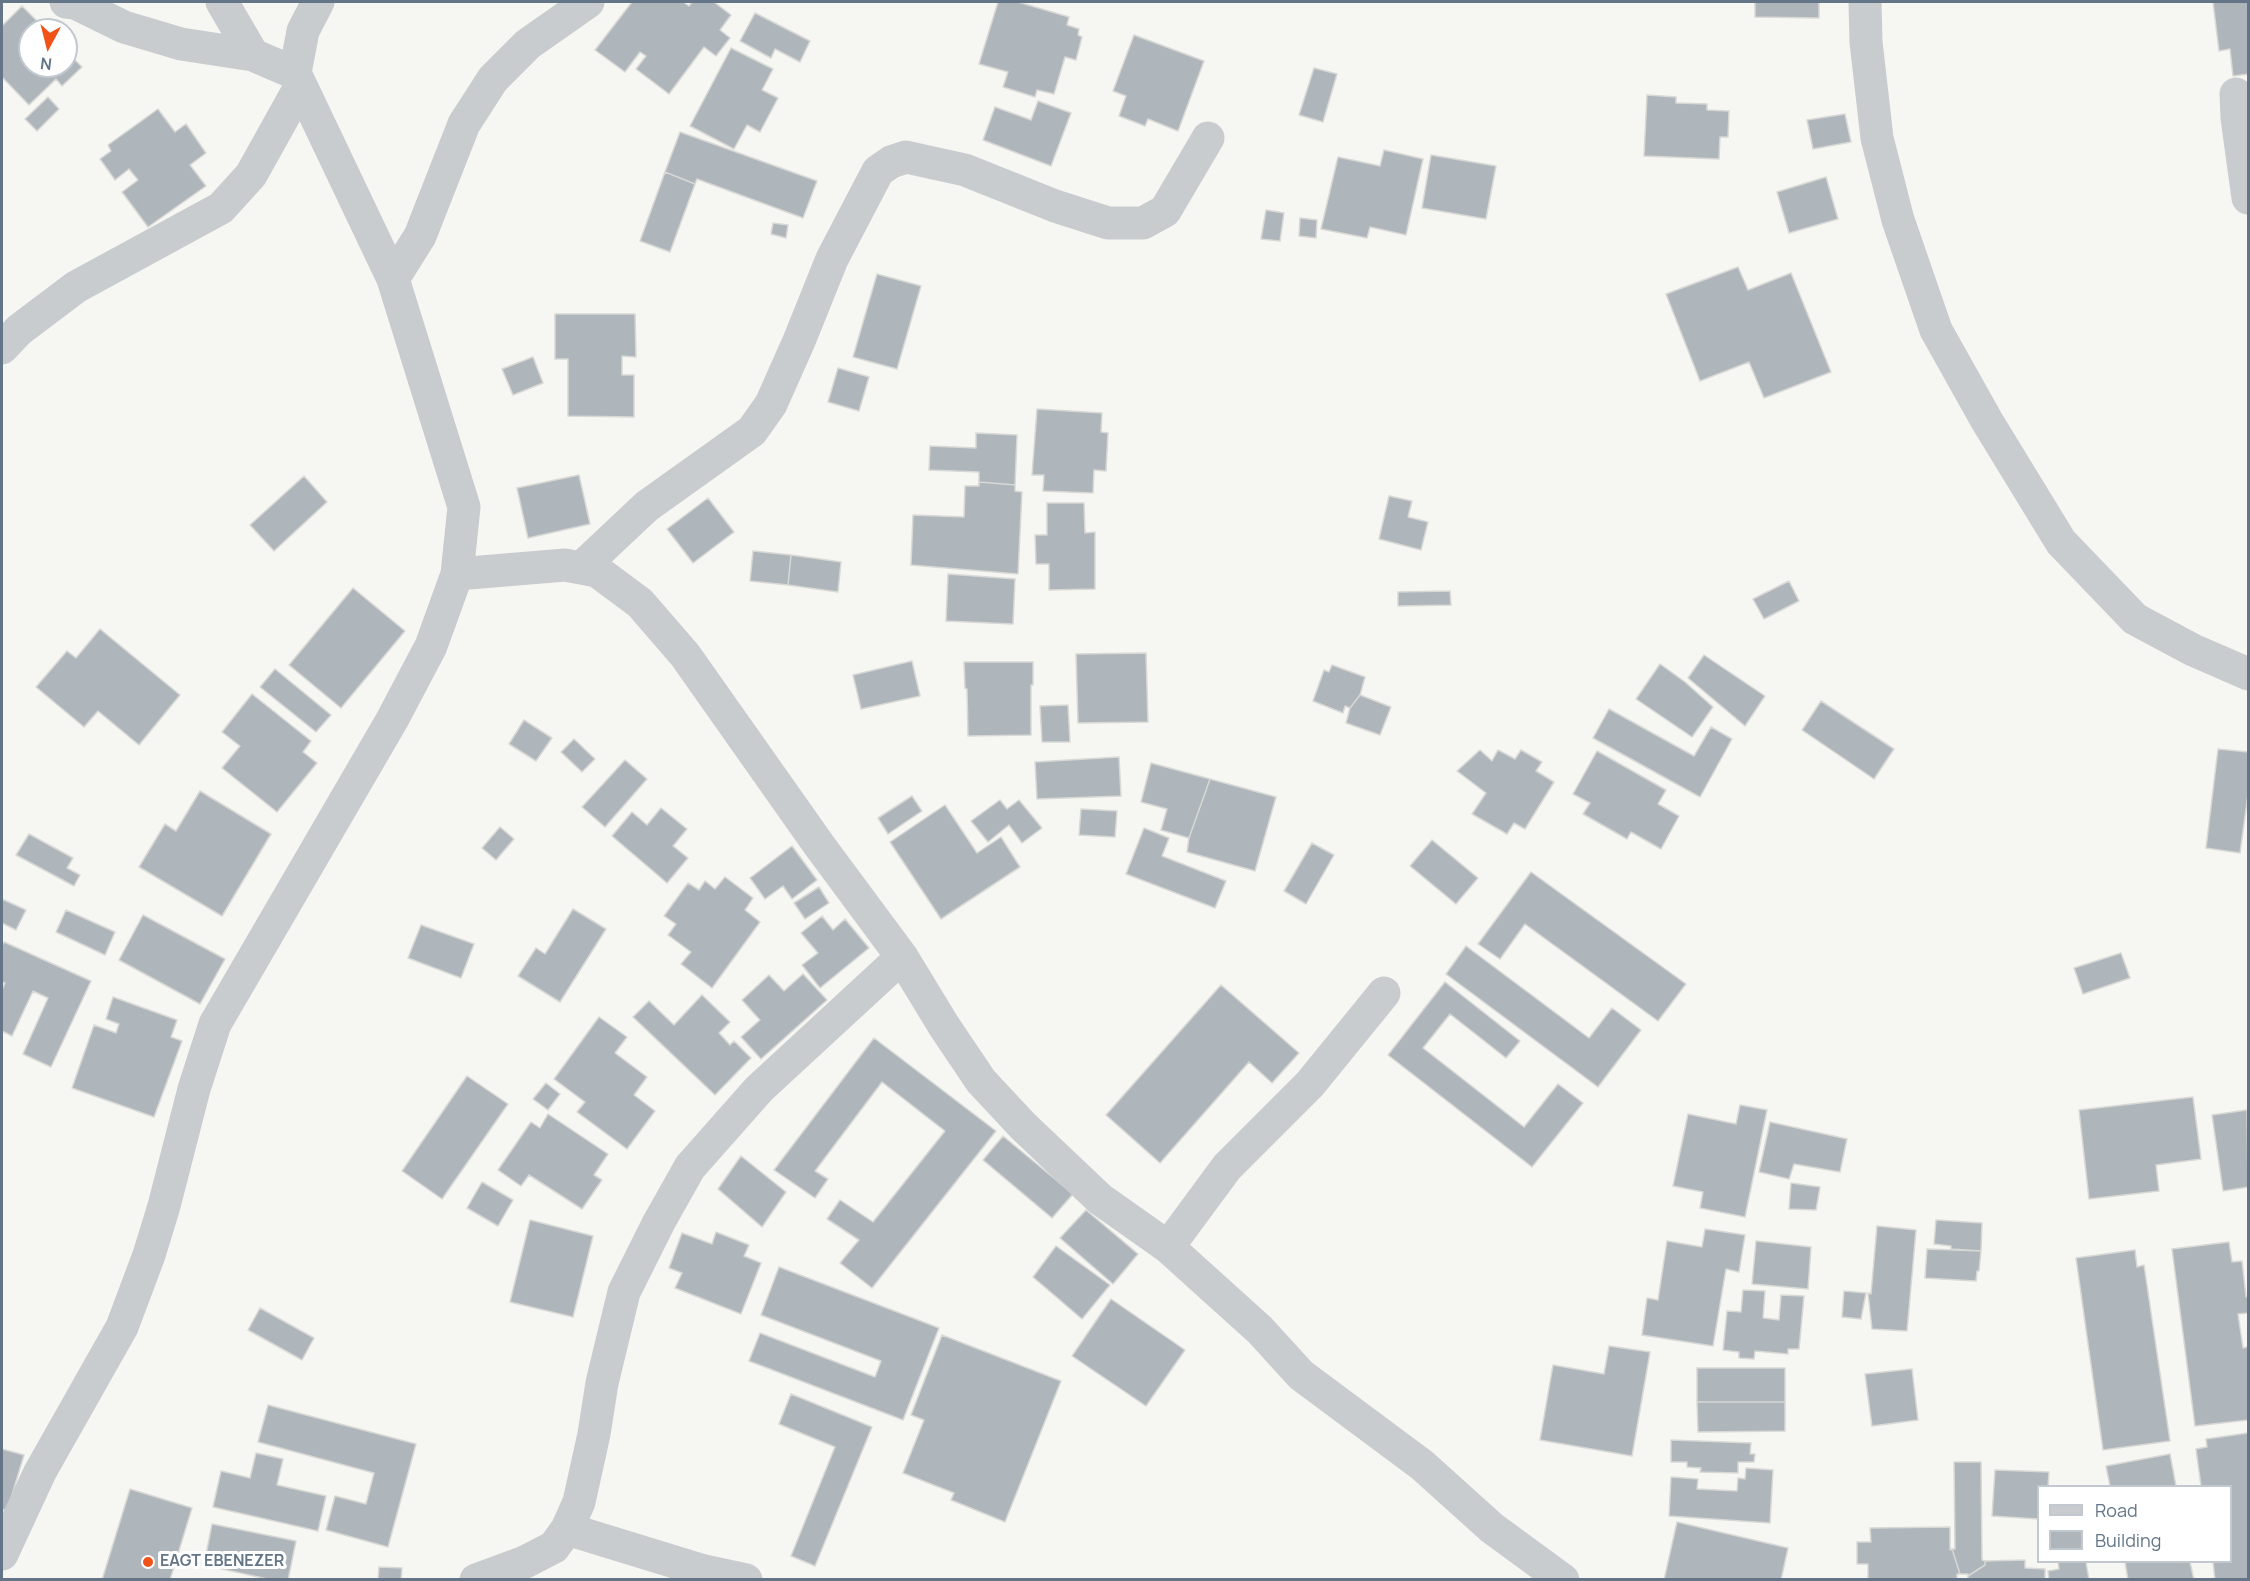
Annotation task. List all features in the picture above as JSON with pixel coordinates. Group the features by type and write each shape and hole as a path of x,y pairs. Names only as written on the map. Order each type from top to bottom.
{"street":[{"path":"2,1554 40,1472 122,1326 149,1255 194,1089 215,1024 392,720 431,646 457,574 464,507 393,279 298,80 253,55 181,44 124,27 75,3 66,2"},
{"path":"222,2 253,55"},
{"path":"8,331 76,287 221,208 250,176 298,80 303,31 318,2"},
{"path":"393,279 420,236 464,124 493,79 528,45 588,2"},
{"path":"1865,2 1866,42 1877,138 1898,220 1936,330 1987,421 2061,542 2135,619 2193,650 2248,674"},
{"path":"2236,94 2248,198"},
{"path":"581,568 647,506 752,431 771,404 832,259 878,171 891,162 906,157 966,170 1054,206 1108,223 1143,223 1165,211 1208,138"},
{"path":"457,574 566,565 597,571 640,603 685,655 902,957 981,1081 1023,1126 1100,1199 1168,1247 1260,1329 1301,1376 1422,1465 1491,1528 1563,1580"},
{"path":"476,1580 525,1563 554,1547 567,1529 579,1502 594,1434 602,1383 624,1292 658,1222 690,1167 759,1089 902,957"},
{"path":"1168,1247 1227,1167 1310,1084 1384,993"},
{"path":"567,1529 704,1571 746,1580"}],"building":[{"path":"632,2 683,2 689,6 692,2 714,2 731,15 720,30 730,38 716,56 704,47 669,94 636,69 646,56 640,52 625,72 595,50"},
{"path":"998,2 1018,2 1069,17 1067,25 1079,29 1078,35 1082,37 1076,60 1065,57 1054,94 1037,90 1035,97 1003,87 1008,72 979,64"},
{"path":"1755,2 1819,2 1819,18 1755,17"},
{"path":"2213,2 2248,2 2248,74 2233,76 2230,49 2219,51"},
{"path":"22,6 34,18 18,18 18,78 70,78 62,86 56,79 29,105 2,77 2,26"},
{"path":"755,13 810,41 800,62 775,49 771,58 740,41"},
{"path":"1134,35 1204,61 1178,131 1148,119 1145,126 1119,116 1126,96 1113,91"},
{"path":"731,48 773,69 762,90 778,98 760,132 747,125 734,149 690,126"},
{"path":"1314,68 1337,74 1323,122 1299,115"},
{"path":"1647,95 1676,97 1676,103 1707,104 1707,110 1729,111 1728,137 1720,137 1719,159 1644,156"},
{"path":"48,97 59,109 37,131 25,119"},
{"path":"1038,101 1071,113 1051,166 983,140 995,107 1031,120"},
{"path":"158,109 175,132 186,124 206,153 190,165 206,186 148,227 122,192 138,180 129,169 115,180 100,159 111,151 108,145"},
{"path":"1845,114 1851,142 1813,149 1807,120"},
{"path":"680,132 817,181 803,218 697,179 695,184 665,172"},
{"path":"1384,150 1423,159 1406,235 1370,227 1367,238 1321,229 1338,157 1380,166"},
{"path":"1431,155 1496,166 1486,219 1422,208"},
{"path":"665,172 695,184 670,252 640,241"},
{"path":"1826,177 1838,219 1789,233 1777,192"},
{"path":"1266,210 1284,213 1280,241 1261,239"},
{"path":"1300,218 1317,220 1316,238 1299,236"},
{"path":"773,223 788,225 786,238 771,234"},
{"path":"1738,267 1748,290 1791,273 1831,372 1764,398 1749,362 1700,381 1666,294"},
{"path":"877,274 921,286 897,369 853,357"},
{"path":"555,314 635,314 636,357 622,356 622,375 634,375 634,417 568,416 568,359 555,359"},
{"path":"533,357 543,383 513,395 502,369"},
{"path":"838,368 869,377 859,411 828,402"},
{"path":"1037,409 1102,413 1101,432 1108,433 1106,471 1094,470 1093,493 1043,491 1044,475 1032,475"},
{"path":"976,433 1017,435 1015,485 979,482 979,472 929,470 930,446 976,448"},
{"path":"579,475 590,524 528,538 517,488"},
{"path":"304,476 327,502 274,551 250,525"},
{"path":"979,482 1015,485 1015,491 1022,492 1018,574 911,565 913,515 964,517 965,486 979,486"},
{"path":"1389,496 1412,501 1408,517 1428,522 1421,550 1379,539"},
{"path":"708,498 734,532 693,563 667,529"},
{"path":"1047,503 1084,503 1085,533 1095,532 1095,589 1049,590 1049,564 1036,564 1035,535 1047,535"},
{"path":"753,551 791,555 788,585 750,581"},
{"path":"791,555 841,562 838,592 788,585"},
{"path":"948,574 1015,579 1013,624 946,621"},
{"path":"1789,581 1799,601 1764,619 1753,599"},
{"path":"353,588 405,631 341,708 289,665"},
{"path":"1450,591 1451,605 1398,606 1398,592"},
{"path":"100,629 180,695 139,745 98,711 84,727 36,687 67,651 76,658"},
{"path":"1146,653 1148,722 1078,723 1076,654"},
{"path":"1704,655 1765,696 1745,726 1688,678"},
{"path":"912,661 920,696 861,709 853,675"},
{"path":"964,662 1033,662 1031,735 968,736"},
{"path":"1660,664 1713,707 1692,737 1636,699"},
{"path":"1332,665 1365,677 1360,695 1350,708 1345,706 1343,713 1313,701 1324,670 1329,672"},
{"path":"275,669 331,715 316,732 260,687"},
{"path":"252,694 311,741 303,752 317,763 277,812 222,768 240,746 222,732"},
{"path":"1360,695 1391,707 1380,735 1346,723 1350,708"},
{"path":"1821,701 1894,749 1874,779 1802,730"},
{"path":"1068,705 1070,742 1042,742 1040,706"},
{"path":"1609,709 1694,756 1711,727 1732,739 1700,797 1593,738"},
{"path":"524,720 552,738 536,761 509,744"},
{"path":"574,739 595,759 582,772 561,752"},
{"path":"2218,749 2248,752 2248,794 2240,853 2206,848"},
{"path":"1480,750 1492,761 1498,750 1515,759 1521,750 1542,762 1536,771 1554,782 1525,829 1514,823 1507,834 1472,814 1486,793 1457,771"},
{"path":"1597,751 1666,790 1658,804 1679,816 1661,849 1631,832 1627,839 1583,814 1590,803 1573,794"},
{"path":"1119,757 1121,796 1037,799 1035,762"},
{"path":"625,760 647,779 605,827 582,807"},
{"path":"1151,763 1210,779 1189,838 1161,830 1167,809 1141,802"},
{"path":"1210,779 1276,797 1255,871 1187,852 1189,838"},
{"path":"200,791 271,834 222,916 139,867 165,824 176,831"},
{"path":"912,796 922,811 888,834 878,818"},
{"path":"1000,800 1007,809 1019,800 1042,828 1022,843 1009,825 988,842 971,821"},
{"path":"945,805 977,853 1001,837 1020,867 941,919 890,842"},
{"path":"661,808 687,829 673,846 688,858 667,883 612,836 632,812 647,825"},
{"path":"1081,809 1117,811 1115,837 1079,835"},
{"path":"500,827 514,839 496,860 482,848"},
{"path":"1144,828 1169,838 1162,856 1226,881 1215,908 1126,874"},
{"path":"29,834 73,858 67,868 80,875 74,886 16,855"},
{"path":"1432,840 1478,878 1456,904 1410,866"},
{"path":"1312,843 1334,855 1306,904 1284,891"},
{"path":"792,846 817,880 792,899 783,886 765,899 750,878"},
{"path":"1531,872 1686,984 1658,1021 1525,924 1500,959 1478,944"},
{"path":"725,877 753,898 745,910 760,922 712,988 681,964 691,952 668,935 676,924 664,916 688,883 699,890 705,881 715,889"},
{"path":"819,887 829,903 805,919 794,903"},
{"path":"2,899 26,910 16,930 2,923"},
{"path":"573,909 606,929 560,1002 518,976 536,948 545,954"},
{"path":"66,910 115,932 105,955 56,932"},
{"path":"143,915 225,959 200,1004 119,960"},
{"path":"822,916 833,930 845,919 869,948 820,988 802,965 818,953 801,933"},
{"path":"421,925 474,944 461,978 408,958"},
{"path":"4,942 91,981 51,1067 23,1054 48,998 33,991 12,1036 2,1031 2,990 5,983 2,982"},
{"path":"1466,946 1589,1038 1612,1008 1641,1030 1598,1087 1446,974"},
{"path":"2121,953 2130,978 2083,994 2074,968"},
{"path":"803,974 827,1000 761,1059 741,1037 760,1020 742,1000 769,975 784,991"},
{"path":"1445,982 1520,1041 1506,1058 1450,1014 1423,1048 1524,1127 1558,1084 1583,1103 1532,1167 1388,1055"},
{"path":"1221,985 1299,1053 1272,1083 1249,1062 1160,1163 1106,1115"},
{"path":"702,995 730,1022 719,1033 730,1045 734,1041 751,1058 715,1095 633,1017 649,1001 674,1025"},
{"path":"113,997 177,1020 171,1037 182,1041 154,1117 72,1088 94,1025 116,1033 119,1024 106,1019"},
{"path":"599,1017 627,1037 615,1053 647,1077 634,1095 655,1111 627,1149 577,1112 585,1102 554,1079"},
{"path":"874,1038 996,1131 872,1288 840,1263 859,1240 827,1219 840,1200 873,1222 945,1131 882,1082 815,1171 828,1179 815,1198 774,1170"},
{"path":"467,1076 508,1104 442,1199 402,1171"},
{"path":"546,1083 560,1094 548,1110 533,1099"},
{"path":"2193,1097 2201,1159 2156,1165 2159,1191 2089,1199 2079,1110"},
{"path":"1740,1105 1767,1110 1745,1217 1700,1208 1703,1192 1673,1186 1688,1114 1736,1124"},
{"path":"2247,1110 2248,1187 2223,1191 2212,1115"},
{"path":"548,1114 608,1154 594,1175 602,1180 582,1209 529,1175 521,1186 498,1170 531,1122 540,1128"},
{"path":"1770,1122 1847,1139 1840,1172 1794,1164 1789,1179 1759,1172"},
{"path":"1003,1136 1073,1194 1052,1218 983,1160"},
{"path":"741,1156 786,1192 762,1227 718,1189"},
{"path":"482,1182 513,1200 498,1226 467,1208"},
{"path":"1791,1183 1820,1187 1816,1210 1789,1209"},
{"path":"1086,1210 1138,1254 1113,1284 1060,1238"},
{"path":"530,1220 593,1236 573,1317 510,1302"},
{"path":"1936,1220 1982,1223 1981,1251 1951,1249 1951,1246 1934,1244"},
{"path":"1877,1226 1916,1230 1907,1331 1872,1329 1868,1293 1871,1294"},
{"path":"1705,1229 1745,1235 1739,1272 1726,1269 1713,1346 1642,1335 1647,1298 1658,1300 1667,1241 1702,1247"},
{"path":"716,1232 749,1245 744,1256 761,1263 741,1314 675,1288 682,1273 669,1268 682,1233 712,1244"},
{"path":"1756,1241 1811,1247 1808,1289 1752,1284"},
{"path":"2229,1242 2232,1262 2242,1261 2246,1297 2248,1296 2248,1313 2238,1314 2243,1348 2248,1347 2248,1420 2195,1426 2172,1249"},
{"path":"1056,1246 1110,1285 1082,1319 1033,1277"},
{"path":"1927,1249 1981,1251 1976,1281 1925,1278"},
{"path":"2135,1250 2137,1267 2144,1265 2170,1441 2103,1450 2076,1258"},
{"path":"779,1267 939,1328 903,1420 749,1361 760,1333 875,1377 881,1361 761,1315"},
{"path":"1743,1290 1765,1291 1763,1318 1779,1320 1781,1295 1804,1296 1799,1349 1788,1349 1788,1354 1755,1351 1754,1359 1739,1358 1739,1352 1723,1350 1727,1311 1741,1312"},
{"path":"1844,1291 1866,1293 1861,1319 1842,1317"},
{"path":"1111,1299 1185,1350 1146,1406 1072,1356"},
{"path":"260,1308 314,1338 302,1360 248,1330"},
{"path":"942,1335 1061,1381 1005,1522 951,1500 954,1493 903,1473 924,1420 911,1415"},
{"path":"1609,1346 1650,1352 1632,1456 1540,1440 1553,1365 1604,1374"},
{"path":"1697,1368 1785,1368 1785,1402 1697,1402"},
{"path":"1912,1369 1918,1420 1872,1426 1865,1374"},
{"path":"791,1394 872,1427 815,1566 791,1556 835,1447 779,1424"},
{"path":"1697,1402 1785,1402 1785,1431 1698,1432"},
{"path":"268,1405 416,1444 388,1547 326,1530 335,1496 366,1504 374,1473 258,1442"},
{"path":"2248,1433 2248,1580 2215,1580 2213,1563 2232,1563 2232,1485 2201,1485 2196,1449 2207,1447 2206,1439"},
{"path":"1671,1440 1751,1443 1750,1454 1755,1454 1754,1462 1738,1462 1738,1473 1700,1472 1701,1468 1687,1467 1687,1462 1671,1462"},
{"path":"2,1449 24,1455 7,1511 2,1509"},
{"path":"256,1453 283,1459 277,1485 326,1496 318,1531 213,1507 221,1471 250,1478"},
{"path":"2170,1454 2176,1485 2110,1485 2106,1466"},
{"path":"1954,1462 1981,1462 1982,1560 1985,1561 1985,1565 1968,1576 1968,1574 1960,1574 1952,1549 1955,1549"},
{"path":"1746,1468 1773,1470 1770,1523 1669,1516 1671,1477 1698,1479 1697,1489 1737,1491 1738,1478 1745,1479"},
{"path":"1995,1470 2049,1472 2048,1485 2037,1485 2037,1519 1992,1516"},
{"path":"130,1489 192,1508 170,1580 102,1580"},
{"path":"1677,1522 1788,1548 1781,1580 1664,1580"},
{"path":"212,1524 296,1541 288,1580 272,1580 204,1565"},
{"path":"1950,1527 1950,1550 1952,1549 1960,1574 1957,1574 1957,1580 1868,1580 1868,1564 1857,1564 1857,1542 1871,1542 1870,1528"},
{"path":"2025,1560 2025,1568 2045,1569 2045,1580 1968,1580 1968,1576 1985,1565 1985,1561"},
{"path":"2058,1563 2086,1563 2089,1580 2049,1580 2048,1571 2059,1569"},
{"path":"2125,1563 2190,1563 2194,1580 2128,1580"},
{"path":"379,1567 402,1568 401,1580 378,1580"}],"place":[{"name":"EAGT EBENEZER","path":"148,1562"}]}
